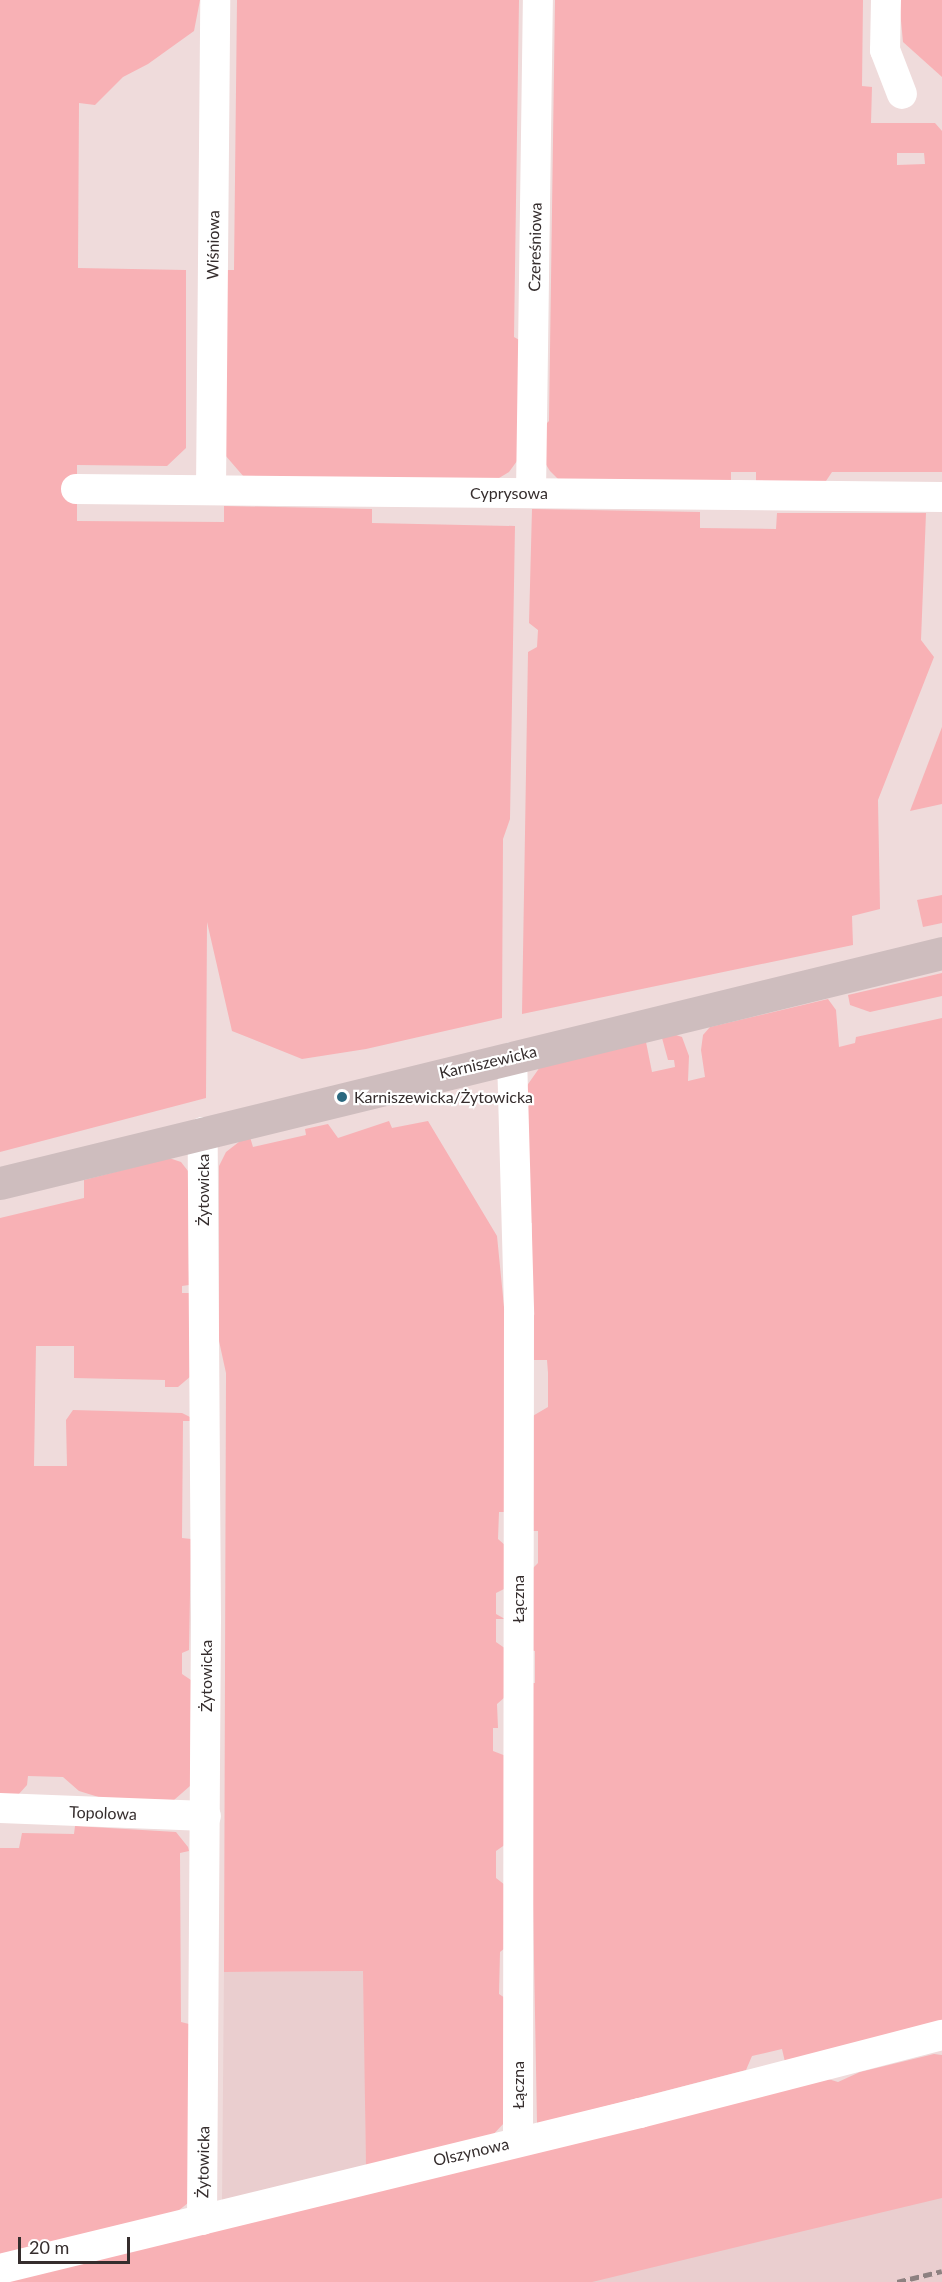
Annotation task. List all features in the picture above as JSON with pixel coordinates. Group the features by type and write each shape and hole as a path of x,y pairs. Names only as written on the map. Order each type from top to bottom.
{"street":[{"name":"Wiśniowa","path":"211,490 215,0"},
{"name":"Czereśniowa","path":"531,493 538,0"},
{"path":"886,0 885,50 902,94"},
{"name":"Cyprysowa","path":"76,489 942,497"},
{"name":"Karniszewicka","path":"0,1183 942,953"},
{"name":"Łączna","path":"512,1057 519,1314 518,2141"},
{"name":"Żytowicka","path":"202,1132 206,1816 202,2220"},
{"name":"Topolowa","path":"0,1808 206,1816"},
{"name":"Olszynowa","path":"0,2269 942,2035"}],"shaded area":[{"path":"0,0 200,0 194,31 148,64 123,77 95,105 79,103 78,268 186,270 186,448 167,466 77,465 77,521 224,522 224,506 372,509 372,523 515,526 510,819 503,839 502,1018 366,1049 302,1059 232,1031 207,922 206,1098 0,1152"},
{"path":"237,0 519,0 514,337 521,341 517,461 509,472 494,481 244,477 225,455 226,270 234,270"},
{"path":"555,0 863,0 862,86 872,87 871,123 935,123 942,131 942,472 832,472 824,484 756,483 756,472 731,472 731,484 558,479 545,463 545,425 549,421","holes":["897,153 924,153 925,164 897,165"]},
{"path":"899,0 942,0 942,77 903,42"},
{"path":"532,509 700,512 700,528 776,529 777,513 926,513 921,640 934,657 878,800 880,909 852,916 853,945 522,1014 528,652 537,647 538,630 529,623"},
{"path":"942,727 942,804 910,811"},
{"path":"942,895 942,923 923,927 917,900"},
{"path":"942,973 942,996 870,1012 850,1005 848,995"},
{"path":"828,999 836,1010 839,1047 855,1043 856,1037 942,1018 942,2025 785,2062 782,2049 752,2056 746,2070 537,2124 529,1683 535,1683 535,1651 530,1650 532,1569 538,1563 538,1531 531,1531 531,1417 548,1407 548,1373 547,1360 532,1360 532,1223 527,1223 526,1087 540,1067 646,1042 652,1072 675,1067 674,1060 668,1060 662,1038 676,1035 682,1037 689,1056 688,1081 705,1077 701,1050 703,1035 710,1027"},
{"path":"389,1121 392,1128 428,1121 497,1236 507,1337 505,1512 499,1512 498,1539 506,1546 506,1588 496,1593 496,1614 505,1619 496,1619 496,1642 506,1649 505,1697 497,1704 498,1728 493,1728 493,1751 506,1756 506,1844 496,1851 496,1878 505,1885 505,1948 500,1952 499,1994 505,1998 505,2122 489,2139 366,2168 363,1971 224,1972 226,1373 219,1341 219,1166 226,1152 244,1138 250,1137 253,1147 306,1135 305,1129 328,1124 338,1138"},
{"path":"169,1158 181,1162 188,1171 189,1285 182,1286 182,1293 190,1293 191,1376 178,1387 165,1387 165,1380 74,1378 74,1346 36,1346 34,1466 67,1466 66,1420 73,1410 182,1413 190,1417 192,1421 183,1421 182,1538 191,1539 189,1650 182,1653 182,1674 191,1680 190,1786 174,1800 105,1799 79,1791 63,1777 28,1776 27,1785 18,1795 0,1794 0,1218 84,1198 84,1180"},
{"path":"75,1826 176,1832 188,1847 189,1851 180,1853 181,2022 189,2024 188,2203 178,2211 0,2256 0,1848 19,1848 22,1833 74,1834"},
{"path":"364,1971 366,2168 222,2203 224,1972"},
{"path":"934,2054 942,2055 942,2198 592,2282 1,2282 825,2078 838,2082 860,2072"},
{"path":"942,2146 942,2282 354,2282"}],"railway":[{"path":"897,2282 942,2271"}],"place":[{"name":"Karniszewicka/Żytowicka","path":"342,1097"}]}
